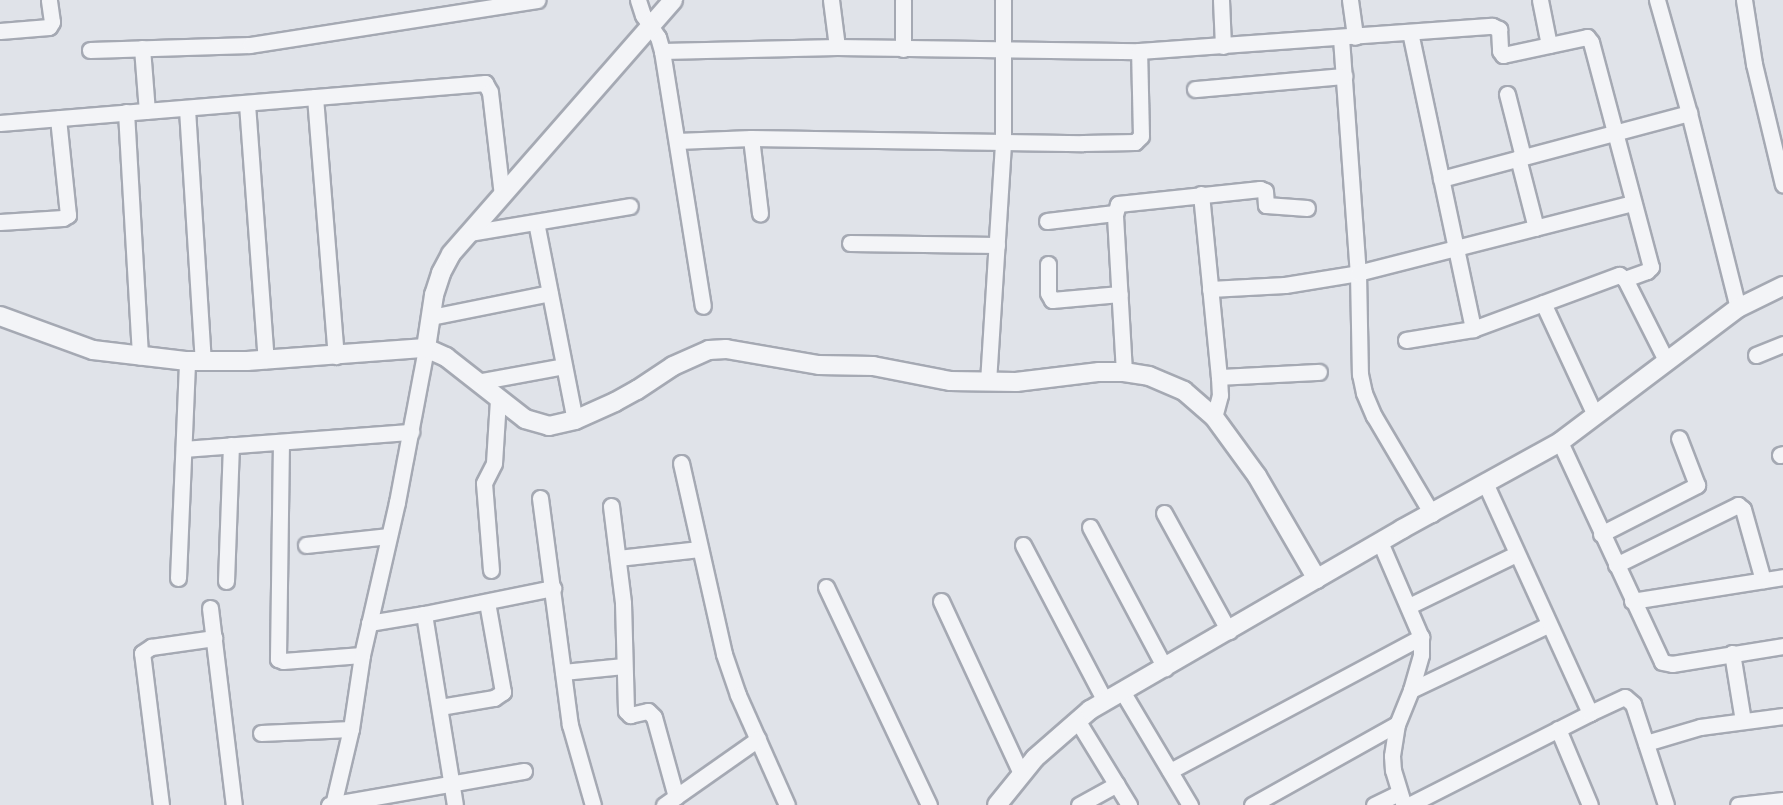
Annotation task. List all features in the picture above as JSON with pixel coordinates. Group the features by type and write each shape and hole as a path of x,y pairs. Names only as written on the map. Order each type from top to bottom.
{"street":[{"path":"0,31 49,27 52,22 49,0"},
{"path":"638,0 662,51 703,306"},
{"path":"524,771 332,805 351,729 362,655 411,432 441,273 451,254 673,0"},
{"path":"831,0 837,46"},
{"path":"903,0 903,49"},
{"path":"988,382 1003,141 1003,0"},
{"path":"1221,0 1223,46"},
{"path":"1350,0 1344,76 1358,273 1360,374 1364,393 1374,416 1432,514"},
{"path":"1540,0 1550,45"},
{"path":"1657,0 1689,113 1738,309"},
{"path":"1744,0 1754,64 1783,185"},
{"path":"90,50 250,45 425,8 526,1"},
{"path":"662,51 837,46 903,49 1139,51 1496,27 1499,32 1500,53 1503,55 1584,37 1589,39 1651,267 1647,271 1625,279"},
{"path":"1410,32 1473,329"},
{"path":"142,48 147,111"},
{"path":"677,141 751,138 1083,143 1139,140 1139,51"},
{"path":"1196,89 1344,76"},
{"path":"0,123 484,83 490,92 502,195"},
{"path":"1507,94 1536,228"},
{"path":"315,97 336,356"},
{"path":"247,104 266,360"},
{"path":"178,578 183,449 195,361 187,109"},
{"path":"126,112 140,357"},
{"path":"1441,179 1689,113"},
{"path":"0,222 68,215 58,119"},
{"path":"751,138 760,213"},
{"path":"1124,372 1115,213 1118,204 1124,201 1263,189 1266,205 1307,207"},
{"path":"1201,194 1219,377 1220,395 1214,417"},
{"path":"1210,289 1285,285 1358,273 1633,203"},
{"path":"469,233 630,206"},
{"path":"1047,221 1115,213"},
{"path":"536,222 575,420"},
{"path":"850,243 997,244"},
{"path":"1048,264 1048,293 1052,300 1120,294"},
{"path":"1406,340 1473,329 1616,275 1625,279 1667,362"},
{"path":"996,805 1022,773 1077,720 1105,701 1380,542 1560,442 1738,309 1783,285"},
{"path":"431,317 550,293"},
{"path":"1543,303 1594,415"},
{"path":"0,316 93,350 140,357 195,361 266,360 426,348 446,357 498,399 535,424 549,426 575,420 637,390 693,355 709,350 726,349 819,365 873,366 950,381 988,382 1124,372 1170,383 1184,390 1214,417 1257,476 1317,579"},
{"path":"1756,355 1783,344"},
{"path":"477,382 564,366"},
{"path":"1219,377 1319,372"},
{"path":"491,570 484,483 494,463 498,399"},
{"path":"183,449 411,432"},
{"path":"1601,534 1696,484 1679,438"},
{"path":"281,442 278,659 284,661 362,655"},
{"path":"1560,442 1662,662 1672,664 1783,646"},
{"path":"226,581 231,445"},
{"path":"681,463 724,654 787,805"},
{"path":"1486,485 1590,713"},
{"path":"540,498 570,725 593,805"},
{"path":"1616,565 1738,505 1743,509 1763,580"},
{"path":"611,506 623,603 626,711 630,715 648,711 654,717 670,801 758,740"},
{"path":"1164,513 1229,631"},
{"path":"1090,527 1165,668"},
{"path":"306,545 389,536"},
{"path":"1380,542 1421,637 1420,655 1411,690 1397,724 1392,756 1404,801"},
{"path":"1023,545 1105,701"},
{"path":"618,558 700,549"},
{"path":"1409,606 1516,554"},
{"path":"1632,601 1783,577"},
{"path":"826,587 929,805"},
{"path":"369,623 553,588"},
{"path":"941,601 1022,773"},
{"path":"440,707 494,698 502,692 487,602"},
{"path":"210,608 234,805"},
{"path":"423,614 455,805"},
{"path":"1411,690 1548,625"},
{"path":"1170,771 1421,637"},
{"path":"161,805 142,653 151,647 214,638"},
{"path":"1732,653 1743,721"},
{"path":"563,672 624,666"},
{"path":"1122,691 1190,805"},
{"path":"1374,805 1404,801 1437,791 1620,698 1629,699 1633,704 1666,805"},
{"path":"1646,743 1694,729 1783,716"},
{"path":"1077,720 1129,805"},
{"path":"1252,805 1397,724"},
{"path":"261,733 351,729"},
{"path":"1558,729 1590,805"},
{"path":"1079,805 1117,784"},
{"path":"1437,791 1444,805"},
{"path":"1749,804 1783,800"}]}
